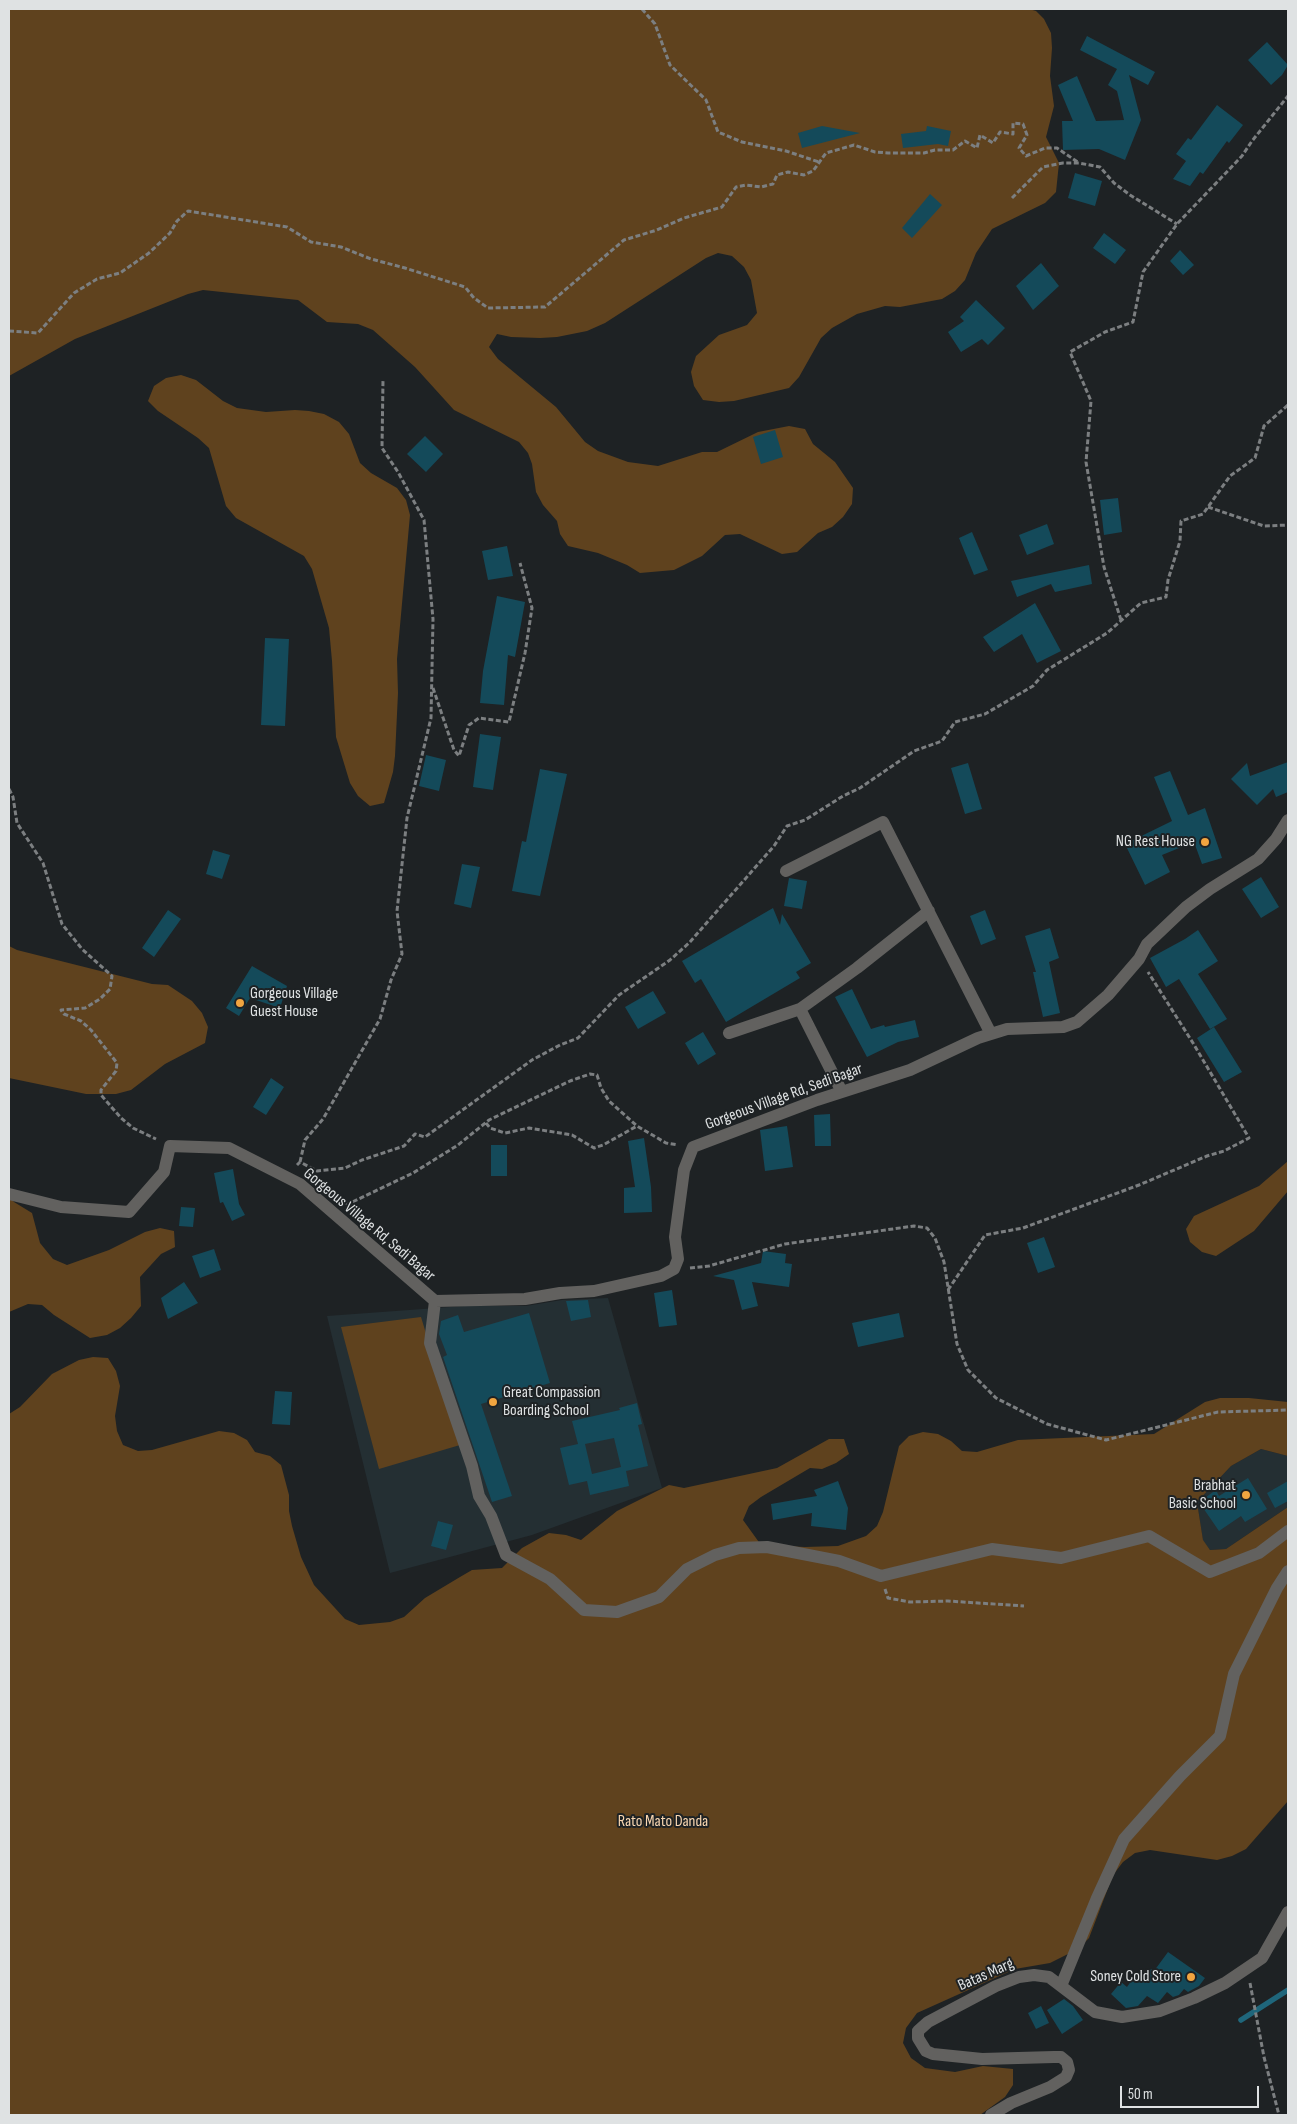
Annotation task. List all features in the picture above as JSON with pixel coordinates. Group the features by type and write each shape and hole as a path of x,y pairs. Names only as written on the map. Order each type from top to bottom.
{"street":[{"name":"Gorgeous Village Rd, Sedi Bagar","path":"170,1146 229,1148 300,1184 435,1302 526,1299 560,1293 594,1291 661,1276 674,1269 678,1258 675,1237 684,1170 693,1148 817,1100 910,1070 978,1038 1007,1029 1063,1027 1077,1022 1108,995 1139,959 1147,944 1186,907 1210,889 1258,859 1276,839 1288,820"},
{"path":"786,870 883,822 991,1034"},
{"path":"730,1034 800,1009 857,968 929,911"},
{"path":"800,1009 842,1092"},
{"path":"9,1194 61,1207 129,1212 164,1172 170,1146"},
{"path":"435,1302 430,1343 472,1466 479,1496 492,1516 506,1555 550,1579 584,1610 617,1612 659,1597 687,1569 715,1555 740,1548 768,1547 839,1561 881,1576 992,1549 1061,1558 1149,1536 1210,1572 1259,1554 1288,1531"},
{"path":"1062,1986 1097,1898 1124,1839 1180,1776 1220,1736 1234,1674 1277,1588 1288,1571"},
{"name":"Batas Marg","path":"991,2115 1011,2103 1050,2087 1066,2077 1068,2070 1067,2062 1061,2057 982,2059 932,2054 926,2051 918,2038 918,2031 928,2022 996,1986 1019,1977 1042,1975 1049,1977 1062,1986 1095,2012 1122,2017 1160,2011 1194,1998 1225,1983 1262,1958 1288,1912"}],"path":[{"path":"642,9 655,24 670,65 706,100 718,132 742,142 786,151 819,162"},
{"path":"1121,621 1104,567 1086,462 1091,401 1070,352 1105,332 1134,322 1144,272 1177,224 1242,156 1288,96"},
{"path":"9,331 38,333 74,293 97,279 120,273 142,258 170,234 177,221 188,211 287,226 311,242 341,247 371,259 465,287 474,298 488,308 545,307 624,240 657,230 684,218 722,207 736,187 761,187 773,184 777,175 788,172 804,175 813,171 826,153 854,145 876,152 888,153 924,153 935,150 953,150 965,141 977,148 980,135 993,142 1000,132 1013,134 1013,123 1023,124 1027,136 1019,148 1026,156 1045,148 1057,148 1079,163"},
{"path":"1012,198 1043,167 1063,162 1079,163 1100,167 1114,183 1130,196 1154,208 1177,224"},
{"path":"286,1177 300,1162 305,1140 323,1119 380,1019 391,980 402,954 397,911 407,818 431,718 433,619 424,520 398,472 382,448 383,380"},
{"path":"300,1162 317,1171 345,1168 362,1160 404,1146 415,1134 425,1137 532,1060 578,1038 619,995 670,960 689,944 774,846 786,826 805,820 835,800 860,788 914,752 942,741 955,722 985,714 1033,686 1047,670 1107,633 1141,603 1166,597 1168,580 1180,542 1181,521 1203,514 1230,476 1255,458 1264,426 1288,405"},
{"path":"1208,507 1264,526 1288,525"},
{"path":"432,685 454,750 459,756 469,725 479,718 509,722 525,653 532,608 520,563"},
{"path":"9,790 13,797 17,823 43,863 62,924 82,949 112,976 110,989 100,999 85,1008 62,1010 64,1014 81,1021 91,1030 117,1063 116,1071 101,1090 101,1095 121,1118 133,1128 170,1146"},
{"path":"947,1290 985,1235 1023,1228 1139,1185 1207,1156 1224,1152 1249,1138 1193,1043 1139,959"},
{"path":"332,1212 413,1173 458,1145 486,1123 570,1081 590,1074 597,1075 601,1088 609,1102 637,1126 666,1143 693,1148"},
{"path":"486,1123 490,1128 505,1133 529,1128 572,1135 594,1148 637,1126"},
{"path":"674,1269 709,1266 784,1244 914,1226 927,1228 935,1238 944,1262 957,1344 968,1370 996,1398 1047,1424 1106,1440 1218,1412 1288,1410"},
{"path":"881,1576 888,1598 910,1602 948,1601 1024,1606"},
{"path":"1247,1968 1264,2057 1279,2115"}],"shaded area":[{"name":"Great Compassion Boarding School","path":"608,1298 662,1488 532,1535 390,1573 327,1316 464,1306 526,1306 562,1300"},
{"name":"Brabhat Basic School","path":"1261,1449 1288,1456 1288,1507 1226,1549 1210,1550 1203,1541 1197,1502 1231,1466"}],"green space":[{"path":"9,9 1029,9 1036,11 1044,19 1051,33 1050,76 1054,106 1046,137 1059,163 1056,192 1045,203 992,229 976,253 965,280 955,291 942,299 900,307 885,306 857,314 832,328 821,338 799,377 789,388 734,401 719,402 703,400 694,386 691,372 696,356 719,335 747,325 757,313 751,280 744,267 732,256 718,253 706,258 605,323 587,331 557,337 540,338 511,337 497,334 489,347 498,359 556,407 585,442 598,451 628,462 658,466 702,452 717,452 758,432 789,426 805,429 813,444 835,462 853,488 852,504 843,517 832,527 818,533 797,552 782,554 740,534 725,535 702,556 674,570 640,573 627,565 598,553 568,546 560,534 557,521 543,505 536,492 532,464 528,453 519,442 454,410 415,367 373,330 358,324 327,322 298,300 203,290 188,294 75,339 9,376"},
{"path":"181,375 196,380 223,401 237,408 266,412 309,411 324,414 339,422 349,434 360,463 371,473 397,488 406,500 410,515 397,659 398,693 395,756 393,772 384,803 370,806 358,796 350,783 336,737 329,628 312,569 304,556 236,518 226,506 209,448 198,438 158,411 148,401 154,386 166,378"},
{"path":"9,946 17,950 152,984 168,985 192,1001 202,1013 208,1027 205,1043 165,1064 131,1090 116,1094 86,1094 9,1078"},
{"path":"1288,1161 1288,1191 1254,1231 1216,1256 1202,1252 1190,1242 1186,1229 1194,1216 1259,1186"},
{"path":"9,1196 14,1202 32,1213 40,1243 53,1259 67,1265 109,1250 145,1232 160,1228 174,1231 175,1247 161,1254 140,1277 141,1306 131,1318 120,1328 107,1335 90,1338 42,1305 28,1304 9,1312"},
{"path":"421,1317 460,1445 379,1469 341,1327"},
{"name":"Rato Mato Danda","path":"93,1357 108,1358 116,1371 120,1386 115,1416 117,1431 123,1445 138,1451 152,1450 219,1431 234,1433 247,1440 255,1452 270,1456 281,1465 289,1495 289,1511 292,1526 301,1557 314,1585 345,1619 359,1625 390,1622 404,1617 425,1598 472,1570 502,1568 522,1548 549,1533 566,1535 581,1540 617,1511 669,1485 684,1488 777,1468 829,1439 844,1439 849,1454 836,1463 822,1469 810,1468 749,1506 743,1520 761,1545 838,1546 866,1536 877,1526 883,1512 899,1446 909,1436 923,1432 938,1434 951,1441 962,1451 977,1452 1018,1440 1154,1434 1205,1402 1220,1398 1249,1398 1288,1402 1288,1456 1261,1449 1231,1466 1197,1502 1203,1540 1210,1550 1226,1549 1288,1507 1288,1801 1246,1849 1232,1856 1217,1860 1150,1850 1135,1853 1123,1862 1113,1875 1089,1938 1078,1949 1050,1963 1015,1969 917,2013 906,2028 903,2043 911,2058 925,2068 955,2072 983,2066 1013,2069 1013,2085 1005,2097 980,2115 9,2115 9,1414 20,1407 52,1374 79,1360"}],"building":[{"path":"1087,36 1155,72 1148,85 1129,75 1141,120 1125,160 1099,149 1063,150 1062,121 1073,121 1058,85 1077,76 1096,121 1124,120 1117,91 1108,85 1117,69 1080,50"},
{"path":"1267,42 1288,65 1282,75 1271,85 1248,60"},
{"path":"1217,105 1243,125 1229,143 1227,141 1203,174 1200,172 1190,186 1173,179 1186,161 1176,154 1188,138 1191,140"},
{"path":"822,126 860,133 802,148 798,133"},
{"path":"927,126 951,131 948,146 938,144 903,148 901,134 926,131"},
{"path":"1075,173 1102,181 1095,206 1068,198"},
{"path":"930,194 942,205 912,238 902,228"},
{"path":"1104,233 1126,250 1115,264 1093,248"},
{"path":"1180,250 1194,265 1183,275 1170,261"},
{"path":"1041,263 1059,286 1033,310 1016,286"},
{"path":"976,300 1005,328 988,345 982,339 961,352 948,332 964,321 960,317"},
{"path":"775,430 783,457 761,464 753,437"},
{"path":"425,436 443,454 426,472 407,454"},
{"path":"1118,498 1122,532 1104,535 1100,500"},
{"path":"1047,524 1054,544 1027,555 1019,535"},
{"path":"972,532 988,570 974,575 959,538"},
{"path":"507,546 513,576 488,580 482,551"},
{"path":"1089,565 1092,584 1055,592 1051,584 1017,597 1011,581"},
{"path":"497,596 525,602 515,657 508,655 504,705 480,703 483,671"},
{"path":"1035,603 1061,651 1037,663 1022,634 994,652 983,637"},
{"path":"265,638 289,639 285,726 261,725"},
{"path":"480,734 501,737 493,790 473,787"},
{"path":"426,755 446,760 439,791 419,786"},
{"path":"1288,762 1288,792 1276,797 1273,789 1257,805 1231,779 1247,763 1250,776"},
{"path":"968,763 982,809 965,814 951,768"},
{"path":"540,769 567,774 540,896 512,891 522,841 526,842"},
{"path":"1170,771 1188,815 1205,808 1222,858 1202,864 1194,842 1162,855 1170,872 1145,885 1125,844 1172,821 1154,777"},
{"path":"213,850 230,855 222,879 206,874"},
{"path":"462,864 480,867 471,908 454,904"},
{"path":"1261,877 1279,907 1261,918 1242,889"},
{"path":"789,878 807,881 802,909 784,906"},
{"path":"773,908 780,925 782,914 811,963 796,972 800,978 726,1022 701,979 695,983 682,961"},
{"path":"168,910 181,919 154,957 142,948"},
{"path":"985,910 996,939 981,945 970,916"},
{"path":"1050,928 1059,958 1049,962 1060,1013 1043,1017 1033,972 1036,972 1025,936"},
{"path":"1198,930 1218,961 1198,974 1227,1019 1210,1029 1179,979 1166,987 1150,958"},
{"path":"252,966 287,986 280,1008 250,998 239,1016 226,1008"},
{"path":"852,989 871,1029 915,1020 919,1037 898,1042 867,1057 835,997"},
{"path":"653,991 666,1013 638,1029 625,1007"},
{"path":"1214,1027 1242,1072 1224,1082 1197,1038"},
{"path":"703,1032 716,1054 698,1065 685,1043"},
{"path":"271,1078 284,1087 266,1115 253,1107"},
{"path":"830,1114 831,1146 815,1146 814,1115"},
{"path":"787,1126 793,1167 765,1171 760,1130"},
{"path":"644,1138 651,1187 652,1212 624,1213 624,1188 635,1187 628,1141"},
{"path":"491,1145 507,1145 507,1176 491,1176"},
{"path":"233,1169 239,1204 245,1215 232,1221 223,1202 220,1203 214,1173"},
{"path":"181,1207 195,1208 193,1227 179,1226"},
{"path":"1044,1237 1055,1267 1038,1273 1027,1243"},
{"path":"214,1249 221,1270 200,1278 192,1256"},
{"path":"763,1251 786,1254 785,1263 792,1264 789,1287 752,1282 758,1306 742,1310 734,1280 713,1276 761,1263"},
{"path":"184,1282 198,1303 168,1319 161,1298"},
{"path":"672,1290 677,1325 659,1327 654,1293"},
{"path":"588,1300 591,1317 571,1321 566,1301"},
{"path":"529,1313 550,1383 481,1404 512,1496 492,1502 443,1357 447,1355 439,1334 441,1321 458,1315 464,1332"},
{"path":"899,1313 904,1337 858,1347 852,1323"},
{"path":"275,1391 292,1392 290,1425 272,1424"},
{"path":"637,1403 642,1424 638,1425 648,1466 626,1471 629,1486 590,1495 587,1481 569,1485 560,1448 578,1444 572,1421 620,1410 619,1408","holes":["614,1438 621,1467 592,1474 585,1444"]},
{"path":"1248,1478 1267,1509 1245,1522 1241,1516 1219,1531 1199,1502 1216,1490 1219,1496"},
{"path":"838,1481 848,1508 846,1530 811,1526 812,1513 773,1520 771,1504 817,1496 814,1490"},
{"path":"1288,1481 1288,1501 1275,1508 1267,1493"},
{"path":"438,1521 453,1525 446,1550 431,1546"},
{"path":"1168,1952 1205,1978 1199,1986 1188,1992 1184,1989 1179,1995 1173,1997 1167,1992 1158,2003 1147,1996 1138,2006 1126,2008 1111,1994 1121,1982 1127,1987 1136,1974 1143,1979 1151,1969 1154,1971"},
{"path":"1064,1999 1073,2006 1083,2020 1062,2034 1047,2010"},
{"path":"1041,2006 1049,2023 1036,2029 1028,2013"}],"waterway":[{"path":"1241,2020 1288,1990"}],"place":[{"name":"NG Rest House","path":"1205,842"},
{"name":"Gorgeous Village Guest House","path":"240,1003"},
{"name":"Great Compassion Boarding School","path":"493,1402"},
{"name":"Brabhat Basic School","path":"1246,1495"},
{"name":"Soney Cold Store","path":"1191,1977"}]}
